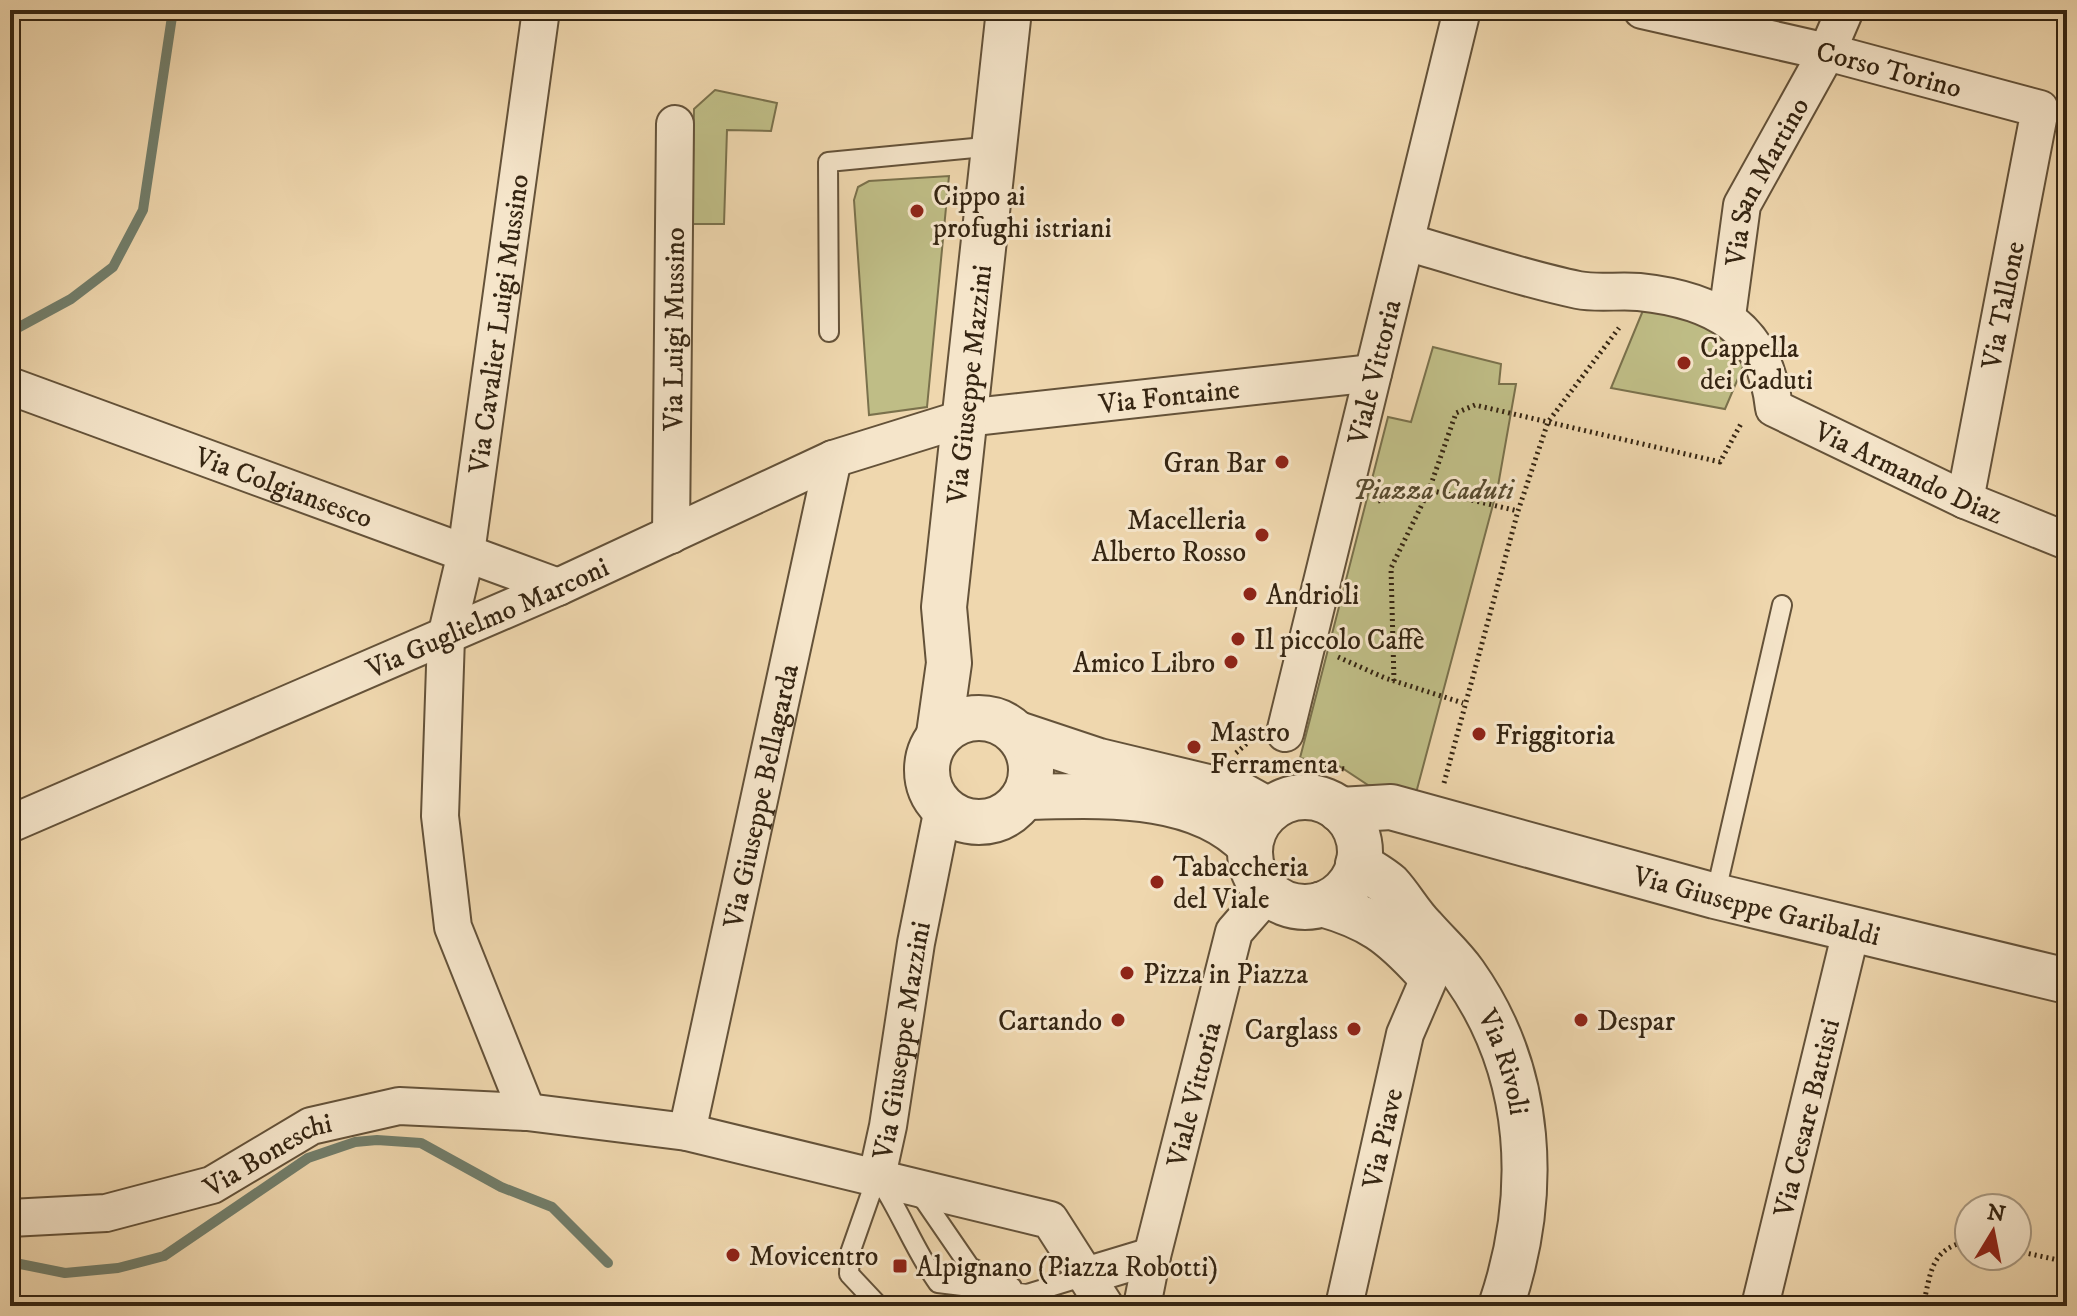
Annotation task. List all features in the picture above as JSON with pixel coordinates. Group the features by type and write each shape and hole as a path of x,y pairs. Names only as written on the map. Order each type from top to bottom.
{"street":[{"name":"Via Cavalier Luigi Mussino","path":"446,637 466,553 541,10"},
{"name":"Via Giuseppe Mazzini","path":"939,734 949,663 944,607 1009,10"},
{"name":"Viale Vittoria","path":"1285,733 1462,10"},
{"name":"Corso Torino","path":"1642,10 1827,52 2054,112"},
{"name":"Via San Martino","path":"1727,316 1742,205 1827,52 1845,10"},
{"name":"Via Tallone","path":"1965,500 2054,112"},
{"name":"Via Luigi Mussino","path":"671,535 675,124"},
{"path":"1406,242 1580,290 1646,293 1684,300 1727,316"},
{"name":"Via Armando Diaz","path":"1727,316 1758,353 1771,386 1774,408 1965,500 2067,541"},
{"name":"Via Fontaine","path":"965,418 1373,373"},
{"name":"Via Colgiansesco","path":"10,386 558,587"},
{"name":"Via Guglielmo Marconi","path":"10,824 446,637 833,459 965,418"},
{"name":"Via Giuseppe Bellagarda","path":"687,1132 833,459"},
{"path":"446,637 440,816 453,927 527,1112"},
{"name":"Via Giuseppe Mazzini","path":"949,663 1002,726"},
{"path":"1002,726 1032,761 1031,780 1024,797 1000,818 980,822 960,819 943,808 933,795 926,777 927,761 939,734 956,722 1002,726 1099,761 1241,795 1259,828 1254,875 1268,893 1289,904 1307,907 1322,904 1346,888 1351,820 1327,802 1300,797 1259,828 1233,828 1199,810 1094,796 1024,797"},
{"name":"Via Giuseppe Mazzini","path":"877,1176 888,1126 916,943 943,808"},
{"name":"Via Giuseppe Garibaldi","path":"1351,820 1444,808 1715,896 2067,981"},
{"name":"Via Rivoli","path":"1351,820 1410,915 1463,972 1494,1021 1513,1074 1526,1139 1526,1196 1517,1260 1501,1306"},
{"name":"Viale Vittoria","path":"1142,1306 1234,932 1268,893"},
{"name":"Via Rivoli","path":"1322,904 1359,915 1392,935 1441,988 1469,1038 1484,1082 1496,1142 1497,1190 1490,1306"},
{"name":"Via Cesare Battisti","path":"1760,1306 1852,927"},
{"name":"Via Piave","path":"1344,1306 1405,1034 1430,976"},
{"name":"Via Boneschi","path":"10,1218 106,1213 212,1185 311,1126 399,1106 527,1112 687,1132 1050,1220 1097,1291"},
{"path":"1097,1291 1152,1256"}],"lane":[{"path":"829,332 828,162 995,146"},
{"path":"1715,896 1782,605"},
{"path":"877,1176 924,1200 970,1267 1027,1294"},
{"path":"877,1176 897,1207 918,1255 938,1283 1027,1294"},
{"path":"877,1176 850,1253 849,1274 879,1306"},
{"path":"959,1306 1027,1294 1097,1291"}],"path":[{"path":"1444,808 1463,703 1518,511 1548,422 1646,293"},
{"path":"1394,681 1391,568 1429,490 1456,413 1475,405 1720,462 1739,424"},
{"path":"1338,510 1429,490 1518,511"},
{"path":"1305,642 1394,681 1463,703"},
{"path":"1285,733 1300,758 1339,766 1351,820"},
{"path":"1923,1306 1933,1266 1944,1249 1953,1246"},
{"path":"2033,1255 2067,1262"}],"green space":[{"path":"715,90 777,103 771,131 727,130 724,224 692,224 694,109"},
{"path":"949,176 927,407 869,415 854,200 858,187 869,181"},
{"path":"1644,308 1700,319 1748,355 1725,409 1611,388"},
{"name":"Piazza Caduti","path":"1433,347 1501,364 1499,384 1516,384 1498,486 1416,793 1368,785 1339,766 1300,758 1388,417 1411,422"}],"waterway":[{"path":"10,332 71,299 113,267 143,210 173,10"},
{"path":"10,1262 65,1273 118,1268 164,1256 308,1158 355,1142 377,1140 421,1143 501,1187 552,1207 608,1263"}],"place":[{"name":"Cippo ai profughi istriani","path":"917,211"},
{"name":"Cappella dei Caduti","path":"1684,363"},
{"name":"Gran Bar","path":"1282,462"},
{"name":"Macelleria Alberto Rosso","path":"1262,535"},
{"name":"Andrioli","path":"1250,594"},
{"name":"Il piccolo Caffè","path":"1238,639"},
{"name":"Amico Libro","path":"1231,662"},
{"name":"Friggitoria","path":"1479,734"},
{"name":"Mastro Ferramenta","path":"1194,747"},
{"name":"Tabaccheria del Viale","path":"1157,882"},
{"name":"Pizza in Piazza","path":"1127,973"},
{"name":"Cartando","path":"1118,1020"},
{"name":"Despar","path":"1581,1020"},
{"name":"Carglass","path":"1354,1029"},
{"name":"Movicentro","path":"733,1255"},
{"name":"Alpignano (Piazza Robotti)","path":"900,1266"}]}
